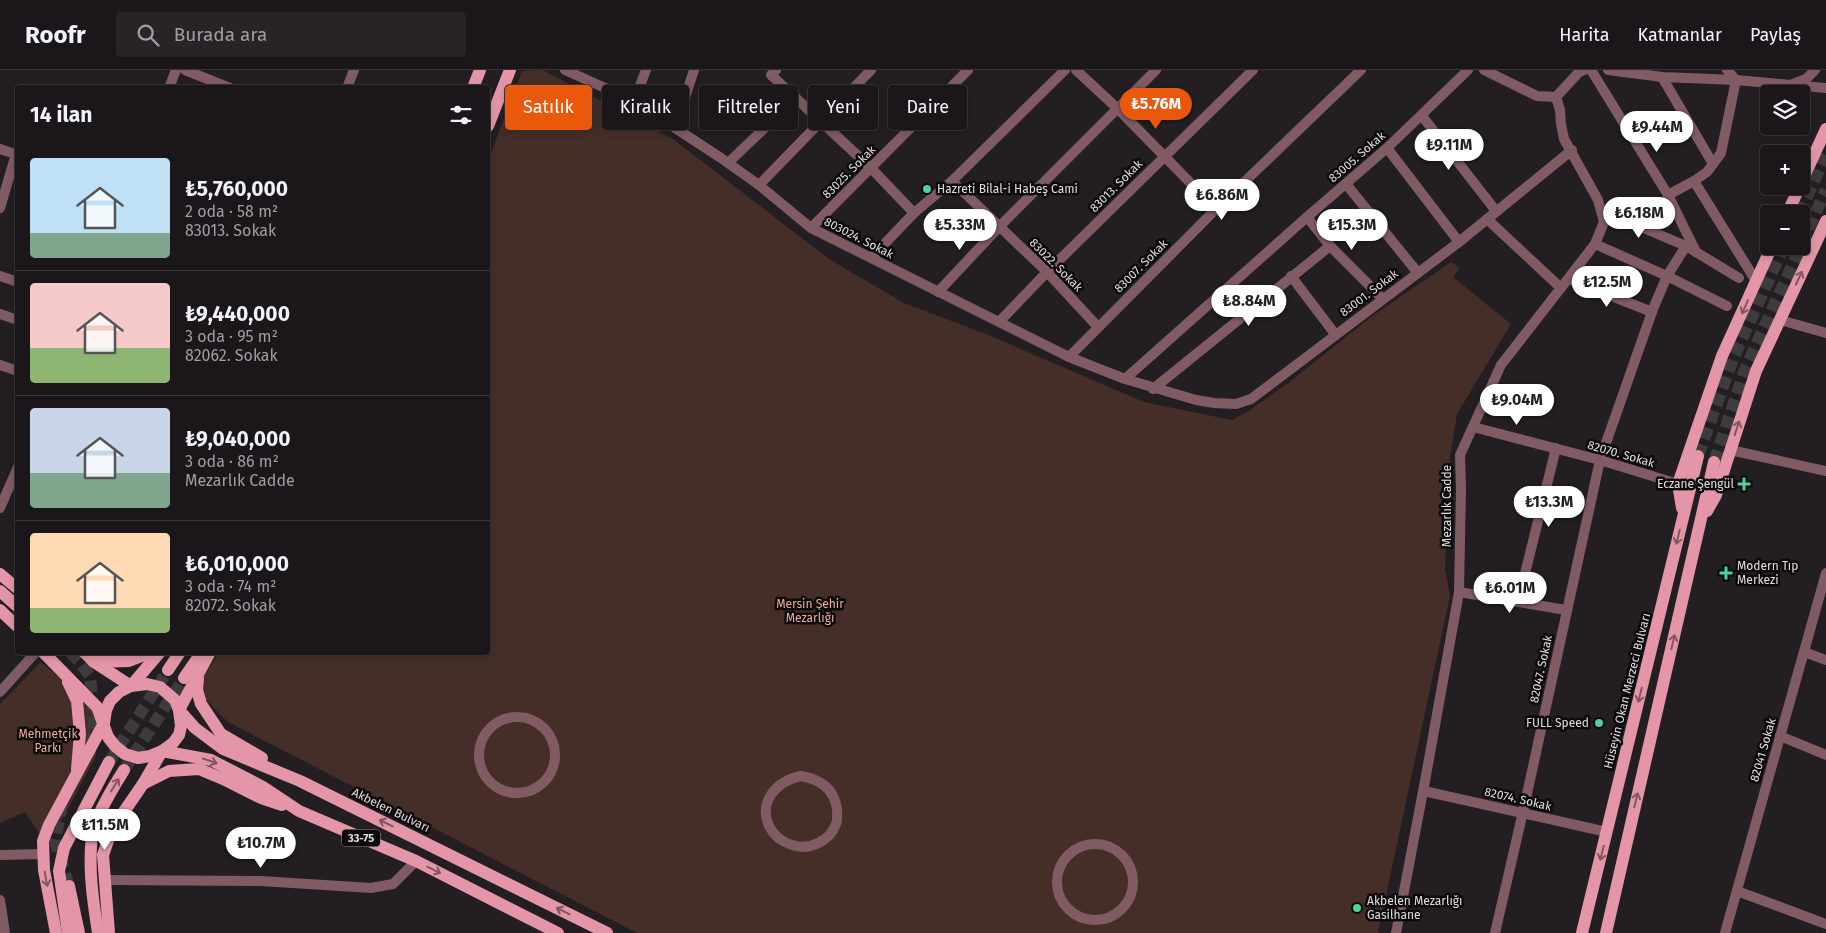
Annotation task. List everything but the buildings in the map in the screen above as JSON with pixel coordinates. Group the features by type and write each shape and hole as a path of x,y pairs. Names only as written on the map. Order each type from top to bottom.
{"main road":[{"path":"474,85 480,70"},
{"path":"490,121 510,70"},
{"path":"1810,163 1826,129"},
{"path":"1700,522 1716,496 1756,371 1826,221"},
{"path":"1683,517 1678,484 1722,356 1768,255"},
{"name":"Hüseyin Okan Merzeci Bulvarı","path":"1582,933 1698,456"},
{"path":"1606,933 1714,462"},
{"path":"0,574 15,586"},
{"path":"0,591 15,604"},
{"path":"0,610 15,624"},
{"path":"46,655 98,707 108,737 114,746 125,754 138,758 150,756 162,750 173,743 179,735 181,726 177,705 199,673 208,655"},
{"path":"87,655 94,662 131,686"},
{"path":"94,662 129,661 144,655"},
{"path":"56,933 44,870 43,841 49,825 104,723 110,701 119,692 131,686 157,655"},
{"path":"168,670 178,655"},
{"path":"184,678 200,655"},
{"name":"33-75","path":"199,673 197,690 201,704 221,734 300,781"},
{"path":"65,675 77,701 80,734 76,776"},
{"name":"33-75","path":"131,686 147,684 160,687 177,705"},
{"name":"Akbelen Bulvarı","path":"177,705 195,728 223,749 300,781 606,933"},
{"path":"108,933 103,855 112,829 143,784 162,750"},
{"name":"33-75","path":"162,750 211,760 263,787 299,811"},
{"path":"68,933 59,871 64,848 109,762"},
{"name":"33-75","path":"143,784 169,771 199,769 223,778 261,798 299,811 416,861 558,933"},
{"path":"98,933 91,883 92,834 107,797 124,770"},
{"path":"69,886 79,933"}],"street":[{"path":"170,85 176,70"},
{"path":"185,70 222,85"},
{"path":"348,85 354,70"},
{"name":"803024. Sokak","path":"564,70 602,87"},
{"path":"640,85 646,70"},
{"path":"689,85 694,70"},
{"path":"856,85 871,70"},
{"name":"83025. Sokak","path":"811,228 967,70"},
{"path":"871,258 914,213 952,181 1065,70"},
{"path":"1076,70 1118,109 1216,210"},
{"path":"938,292 999,227 1156,70"},
{"name":"83013. Sokak","path":"999,322 1047,272 1253,70"},
{"name":"83007. Sokak","path":"1069,357 1216,210 1361,70"},
{"name":"83005. Sokak","path":"1125,379 1388,148 1468,70"},
{"path":"1484,70 1537,96 1556,97 1579,72 1584,70"},
{"path":"1591,70 1668,195 1696,252"},
{"path":"1608,70 1662,77 1736,80 1789,85 1806,79 1815,70"},
{"path":"1727,70 1736,80"},
{"path":"774,72 785,85"},
{"path":"1662,77 1714,164"},
{"path":"1668,195 1694,181 1714,164 1721,153 1736,80"},
{"path":"1810,87 1826,88"},
{"name":"Mezarlık Cadde","path":"1396,933 1424,791 1459,592 1460,456 1501,365 1595,244 1604,222 1598,200 1564,138 1556,97"},
{"path":"798,100 808,109"},
{"path":"1422,116 1496,211"},
{"name":"803024. Sokak","path":"678,130 759,185 811,228 1069,357 1125,379 1214,404 1236,404 1251,399"},
{"path":"728,163 763,130"},
{"path":"759,185 811,130"},
{"path":"830,130 914,213"},
{"path":"1388,148 1459,242"},
{"path":"0,149 15,154"},
{"name":"83001. Sokak","path":"1251,399 1459,242 1572,150"},
{"path":"0,205 15,161"},
{"name":"83022. Sokak","path":"952,181 1047,272 1098,327"},
{"path":"1694,181 1756,281"},
{"path":"1346,184 1418,272"},
{"path":"1601,210 1686,246 1739,278"},
{"path":"1308,217 1330,246 1383,299"},
{"path":"1487,219 1561,288"},
{"path":"1595,244 1667,276 1727,306"},
{"path":"1153,388 1330,246"},
{"name":"82047. Sokak","path":"1494,933 1523,813 1600,460 1652,312 1667,276 1686,246"},
{"path":"0,276 15,281"},
{"path":"1291,276 1335,334"},
{"path":"1571,280 1652,312"},
{"path":"0,314 15,319"},
{"path":"1780,320 1826,333"},
{"path":"0,365 15,371"},
{"name":"82070. Sokak","path":"1473,427 1600,460 1678,484"},
{"path":"1518,602 1556,448"},
{"path":"1730,450 1826,471"},
{"path":"0,508 15,474"},
{"name":"82041 Sokak","path":"1725,933 1826,574"},
{"path":"1459,592 1566,610"},
{"path":"1804,652 1826,660"},
{"path":"0,692 33,655"},
{"path":"518,716 531,719 543,726 551,737 555,749 554,763 550,774 532,790 520,793 508,792 497,787 487,779 481,769 478,757 484,734 493,724 505,718 518,716"},
{"path":"1780,736 1826,755"},
{"path":"800,776 812,778 830,790 836,800 837,823 830,834 821,842 810,846 798,847 786,844 776,837 770,826 766,815 767,803 772,793 780,784 789,779 800,776"},
{"name":"82074. Sokak","path":"1424,791 1607,832"},
{"path":"1099,844 1110,847 1121,854 1129,864 1133,875 1133,888 1129,900 1121,910 1110,917 1098,920 1085,919 1073,914 1064,905 1058,893 1056,881 1059,868 1065,858 1075,850 1086,845 1099,844"},
{"path":"0,855 43,854"},
{"path":"105,880 261,881 371,888 393,884 416,861"},
{"path":"1737,890 1825,920"},
{"path":"0,900 5,933"}],"green space":[{"name":"Mersin Şehir Mezarlığı","path":"543,70 571,85 517,85 522,71"},
{"name":"Mersin Şehir Mezarlığı","path":"592,96 602,101 602,130 656,130 673,139 829,259 904,303 986,334 1144,402 1232,420 1247,412 1287,384 1371,317 1451,262 1460,268 1453,277 1511,324 1457,414 1450,457 1445,569 1450,596 1378,933 637,933 228,722 203,697 202,679 218,655 490,655 490,156 505,116 505,130 592,130"},
{"name":"Mehmetçik Parkı","path":"41,662 89,702 97,726 96,756 56,831 42,838 25,812 0,823 0,704"}],"tunnel":[{"path":"1803,205 1826,155"},
{"path":"1810,225 1826,190"},
{"path":"1698,456 1733,359 1780,255"},
{"path":"1714,462 1746,367 1797,255"},
{"path":"73,655 90,676 95,731 91,742"},
{"path":"109,762 168,670"},
{"path":"124,770 184,678"},
{"path":"62,804 55,841 69,886"}],"place":[{"name":"Hazreti Bilal-i Habeş Cami","path":"927,189"},
{"name":"Eczane Şengül","path":"1744,484"},
{"name":"Modern Tıp Merkezi","path":"1726,573"},
{"name":"FULL Speed","path":"1599,723"},
{"name":"Akbelen Mezarlığı Gasilhane","path":"1357,908"}]}
